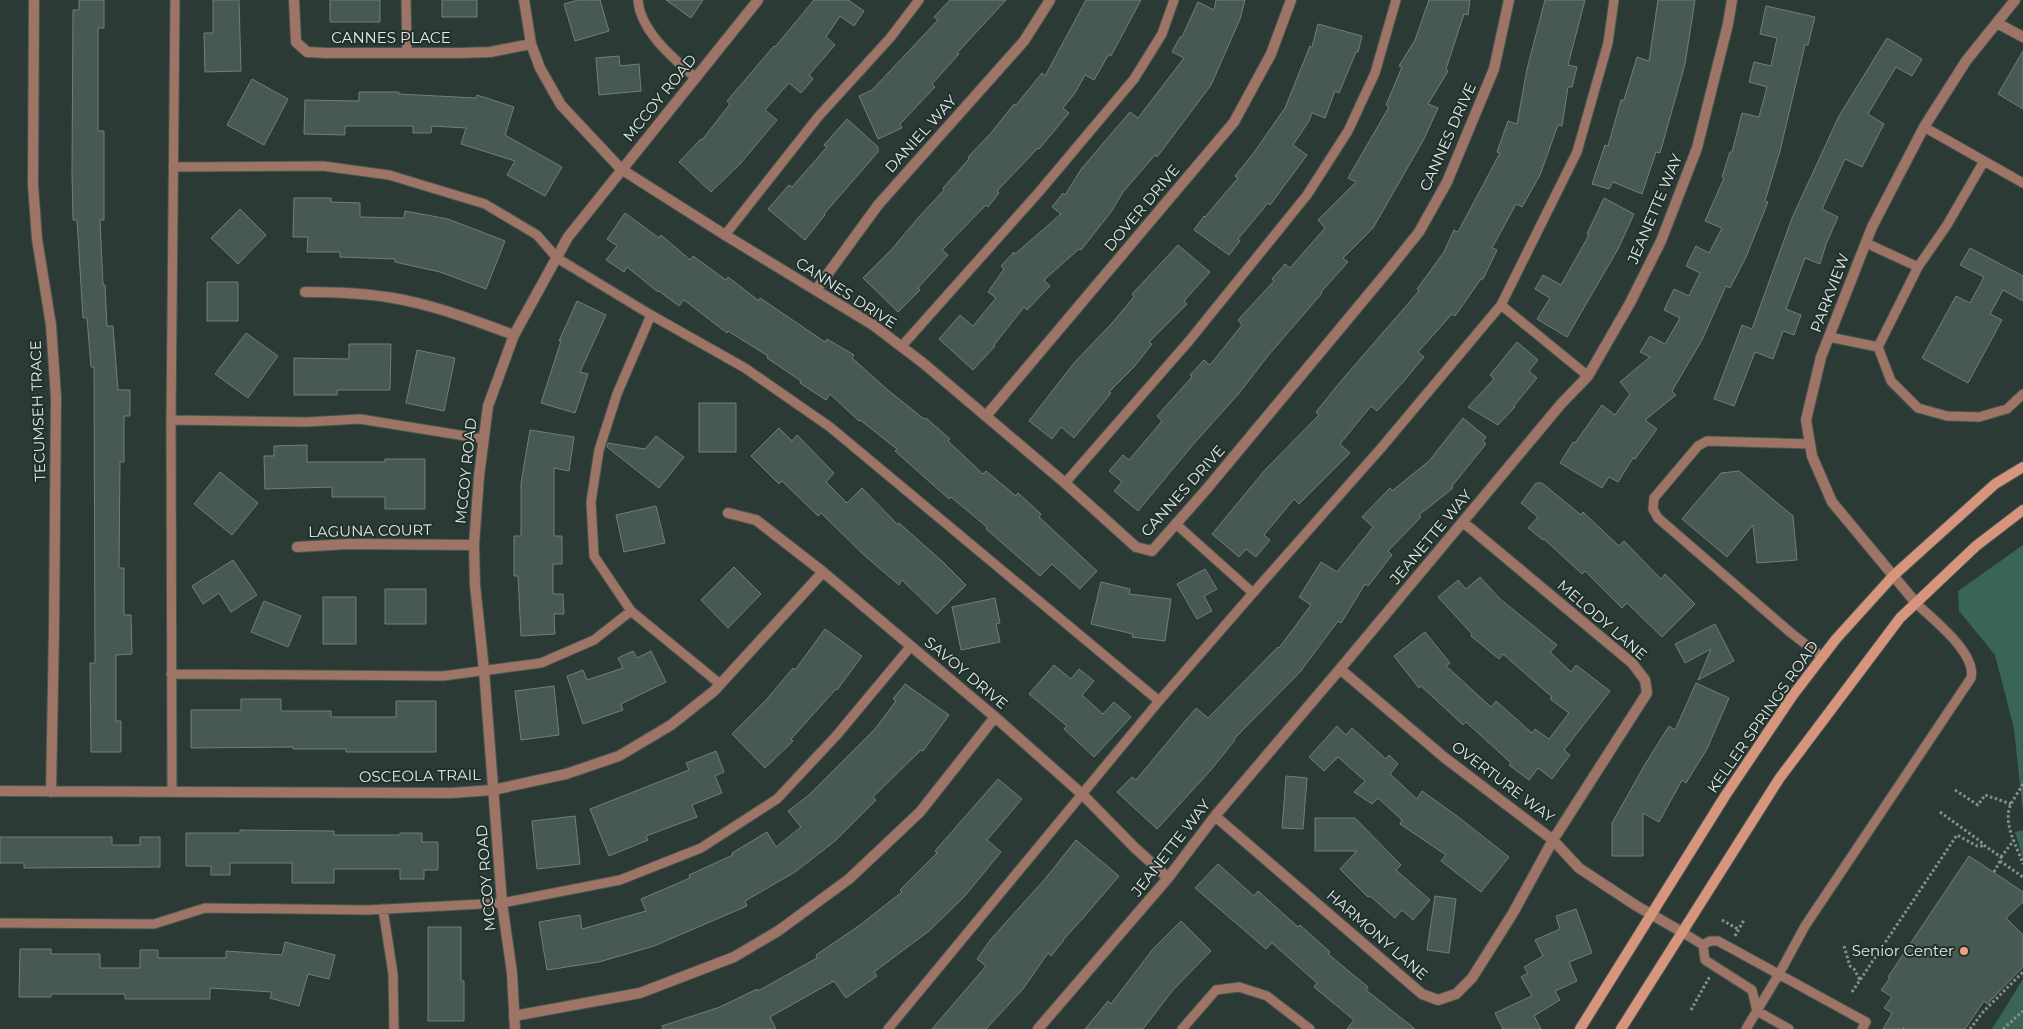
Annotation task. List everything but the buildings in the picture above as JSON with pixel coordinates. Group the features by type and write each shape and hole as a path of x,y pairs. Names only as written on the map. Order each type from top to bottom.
{"main road":[{"name":"KELLER SPRINGS ROAD","path":"1580,1029 1730,788 1793,695 1822,657 1892,576 1995,484 2023,467"},
{"path":"1621,1029 1779,779 1900,618 1976,546 2023,510"}],"street":[{"name":"TECUMSEH TRACE","path":"34,0 33,185 37,239 51,325 56,397 51,792"},
{"name":"CANNES PLACE","path":"294,0 296,42 307,52 490,52 530,44"},
{"name":"CANNES DRIVE","path":"524,0 530,44 540,68 562,105 621,169 873,325 986,416 1065,483 1136,547 1152,551 1388,272 1419,232 1447,182 1494,70 1509,0"},
{"name":"MCCOY ROAD","path":"515,1029 512,973 502,903 484,670 475,585 474,545 479,476 488,406 514,335 568,237 758,0"},
{"name":"DANIEL WAY","path":"816,290 878,205 1024,41 1050,0"},
{"name":"DOVER DRIVE","path":"986,416 1234,122 1272,54 1291,0"},
{"name":"JEANETTE WAY","path":"1038,1029 1168,878 1215,816 1561,404 1588,376 1630,303 1661,241 1694,156 1728,24 1732,0"},
{"name":"PARKVIEW","path":"1916,603 1832,502 1812,456 1806,420 1821,357 1872,227 1924,127 1966,61 2015,0"},
{"path":"1997,23 2023,37"},
{"path":"305,292 348,292 394,298 451,313 514,335"},
{"name":"SAVOY DRIVE","path":"728,513 756,520 822,572 995,717 1083,795 1134,847 1168,878"},
{"name":"MELODY LANE","path":"1463,522 1632,663 1645,680 1647,693 1554,840"},
{"name":"LAGUNA COURT","path":"297,547 348,544 474,545"},
{"name":"OSCEOLA TRAIL","path":"0,791 451,793 493,790 566,774 620,756 671,725 720,684 822,572"},
{"name":"OVERTURE WAY","path":"1340,669 1446,758 1554,840 1579,868 1650,914"},
{"path":"514,1016 640,993 734,957 778,931 849,879 920,812 995,717"},
{"name":"HARMONY LANE","path":"1215,816 1422,994 1438,1000 1456,994 1472,978 1513,913 1554,840"},
{"path":"1650,914 1682,932"}],"lane":[{"path":"172,792 171,420 174,0"},
{"path":"406,0 407,53"},
{"path":"638,0 639,10 661,47 696,78"},
{"path":"725,235 818,117 890,38 919,0"},
{"path":"902,347 1039,192 1134,79 1162,34 1174,0"},
{"path":"1065,483 1189,341 1307,195 1348,131 1375,73 1396,0"},
{"path":"888,1029 1159,701 1382,447 1501,305 1577,152 1608,43 1614,0"},
{"path":"1924,127 2023,183"},
{"path":"1984,161 1947,225 1918,267 1878,347 1891,382 1918,408 1947,416 1978,417 2007,409 2023,394"},
{"path":"173,167 323,166 389,175 485,204 537,236 557,258 651,315 745,368 830,427 1159,701"},
{"path":"1866,243 1918,267"},
{"path":"1501,305 1588,376"},
{"path":"651,315 616,394 599,450 591,502 594,556 631,611 720,684"},
{"path":"1829,337 1878,347"},
{"path":"171,420 306,422 360,419 484,439"},
{"path":"1810,444 1707,441 1698,446 1654,498 1653,509 1658,518 1791,633 1822,657"},
{"path":"1176,524 1253,593"},
{"path":"1746,1029 1805,926 1972,678 1972,665 1965,653 1916,603"},
{"path":"171,674 443,676 542,663 594,640 631,611"},
{"path":"0,923 154,924 205,908 383,909 502,903 620,880 701,848 777,799 836,736 910,646"},
{"path":"383,909 393,974 394,1029"},
{"path":"1682,932 1703,945"},
{"path":"1703,945 1710,941 1718,941 1866,1022 1862,1029"},
{"path":"1703,945 1705,960 1752,990 1758,1011 1789,1029"},
{"path":"1182,1029 1216,990 1239,987 1267,996 1310,1029"}],"path":[{"path":"2023,784 2011,804 2008,818 2009,829 2015,839 2023,864"},
{"path":"1955,790 1978,805 1985,795 2011,804"},
{"path":"1940,812 1980,841 2023,877"},
{"path":"1852,992 1957,835 1977,846 1985,846"},
{"path":"1994,872 2015,839"},
{"path":"1722,920 1738,930"},
{"path":"1733,938 1744,920"},
{"path":"1844,946 1850,966 1854,969 1860,980"},
{"path":"1970,1029 1983,1012 2023,972"},
{"path":"1691,1010 1712,973"},
{"path":"2003,1029 2023,1011"}],"green space":[{"path":"2023,545 2023,813 2014,729 1995,655 1959,611 1958,591"},
{"path":"2023,830 2023,859 2015,832"},
{"path":"2023,979 2023,1029 1992,1029"}],"place":[{"name":"Senior Center","path":"1964,951"}]}
